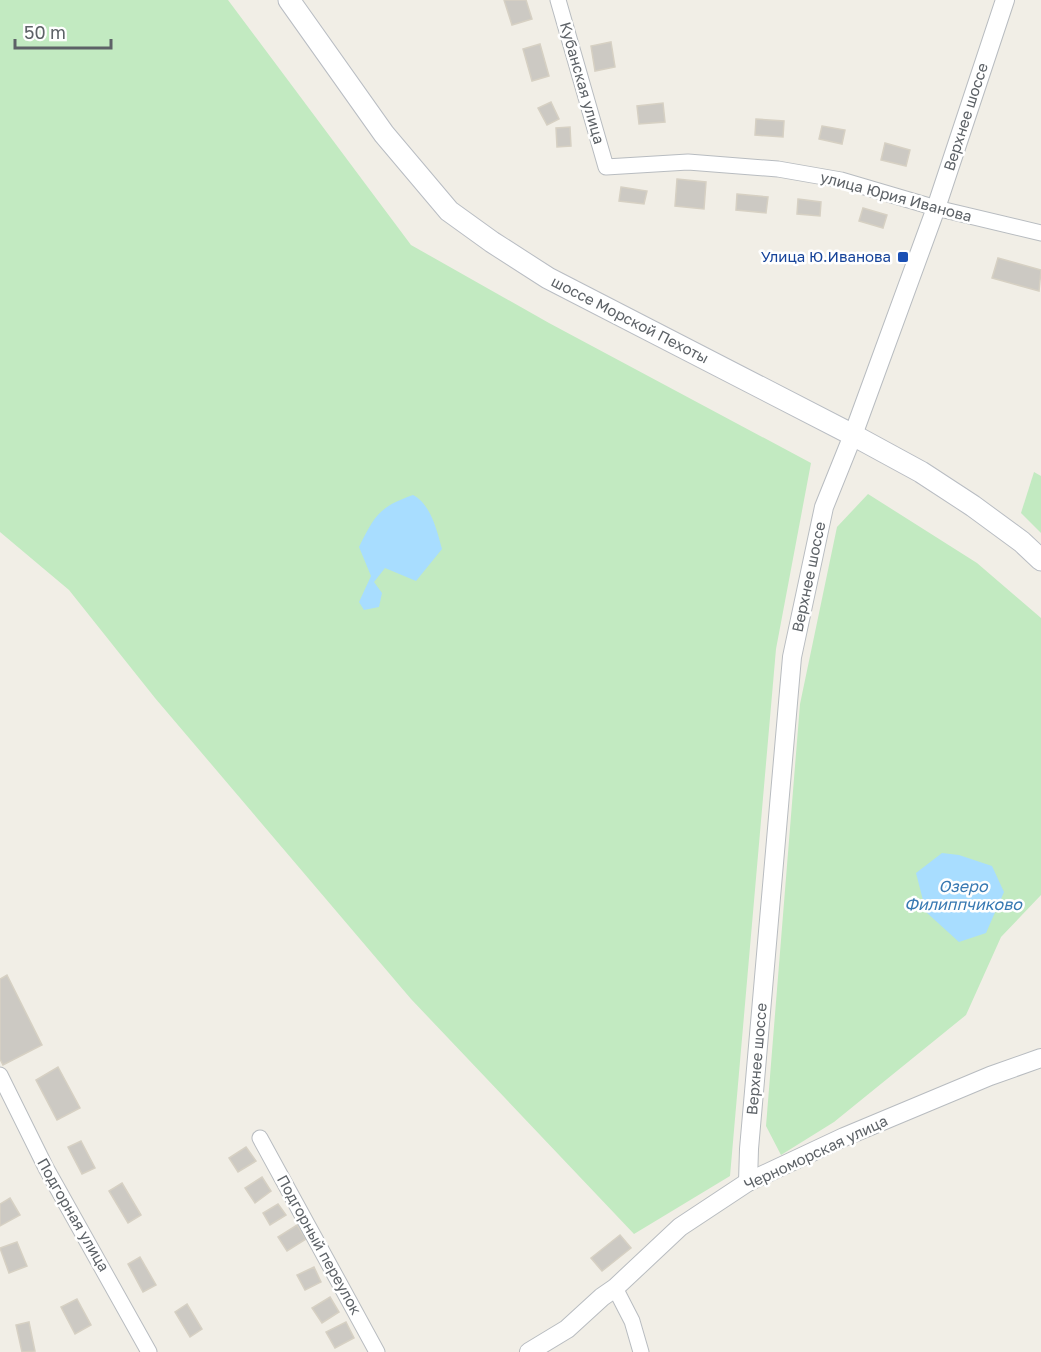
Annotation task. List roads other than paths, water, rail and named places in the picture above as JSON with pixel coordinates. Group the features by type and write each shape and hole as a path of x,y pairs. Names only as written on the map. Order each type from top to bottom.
{"main road":[{"name":"шоссе Морской Пехоты","path":"289,0 384,134 449,211 548,278 854,435 921,472 973,506 1022,542 1041,560"}],"street":[{"name":"Кубанская улица","path":"558,0 606,167"},
{"name":"Верхнее шоссе","path":"748,1182 792,657 824,507 854,435 936,208 1005,0"},
{"name":"улица Юрия Иванова","path":"606,167 688,162 777,169 841,180 936,208 1041,233"},
{"name":"Черноморская улица","path":"529,1352 567,1329 680,1227 748,1182 854,1133 990,1076 1041,1059"},
{"name":"Подгорная улица","path":"0,1075 46,1168 149,1352"},
{"name":"Подгорный переулок","path":"260,1138 377,1352"},
{"path":"615,1288 632,1321 641,1352"}],"water":[{"path":"413,495 429,511 442,549 416,581 385,568 374,582 382,593 379,607 364,610 359,602 371,576 359,547 369,527 385,508"},
{"name":"Озеро Филиппчиково","path":"942,853 959,855 992,866 1004,892 986,933 959,942 926,912 916,873"}],"place":[{"name":"Улица Ю.Иванова","path":"903,257"}]}
